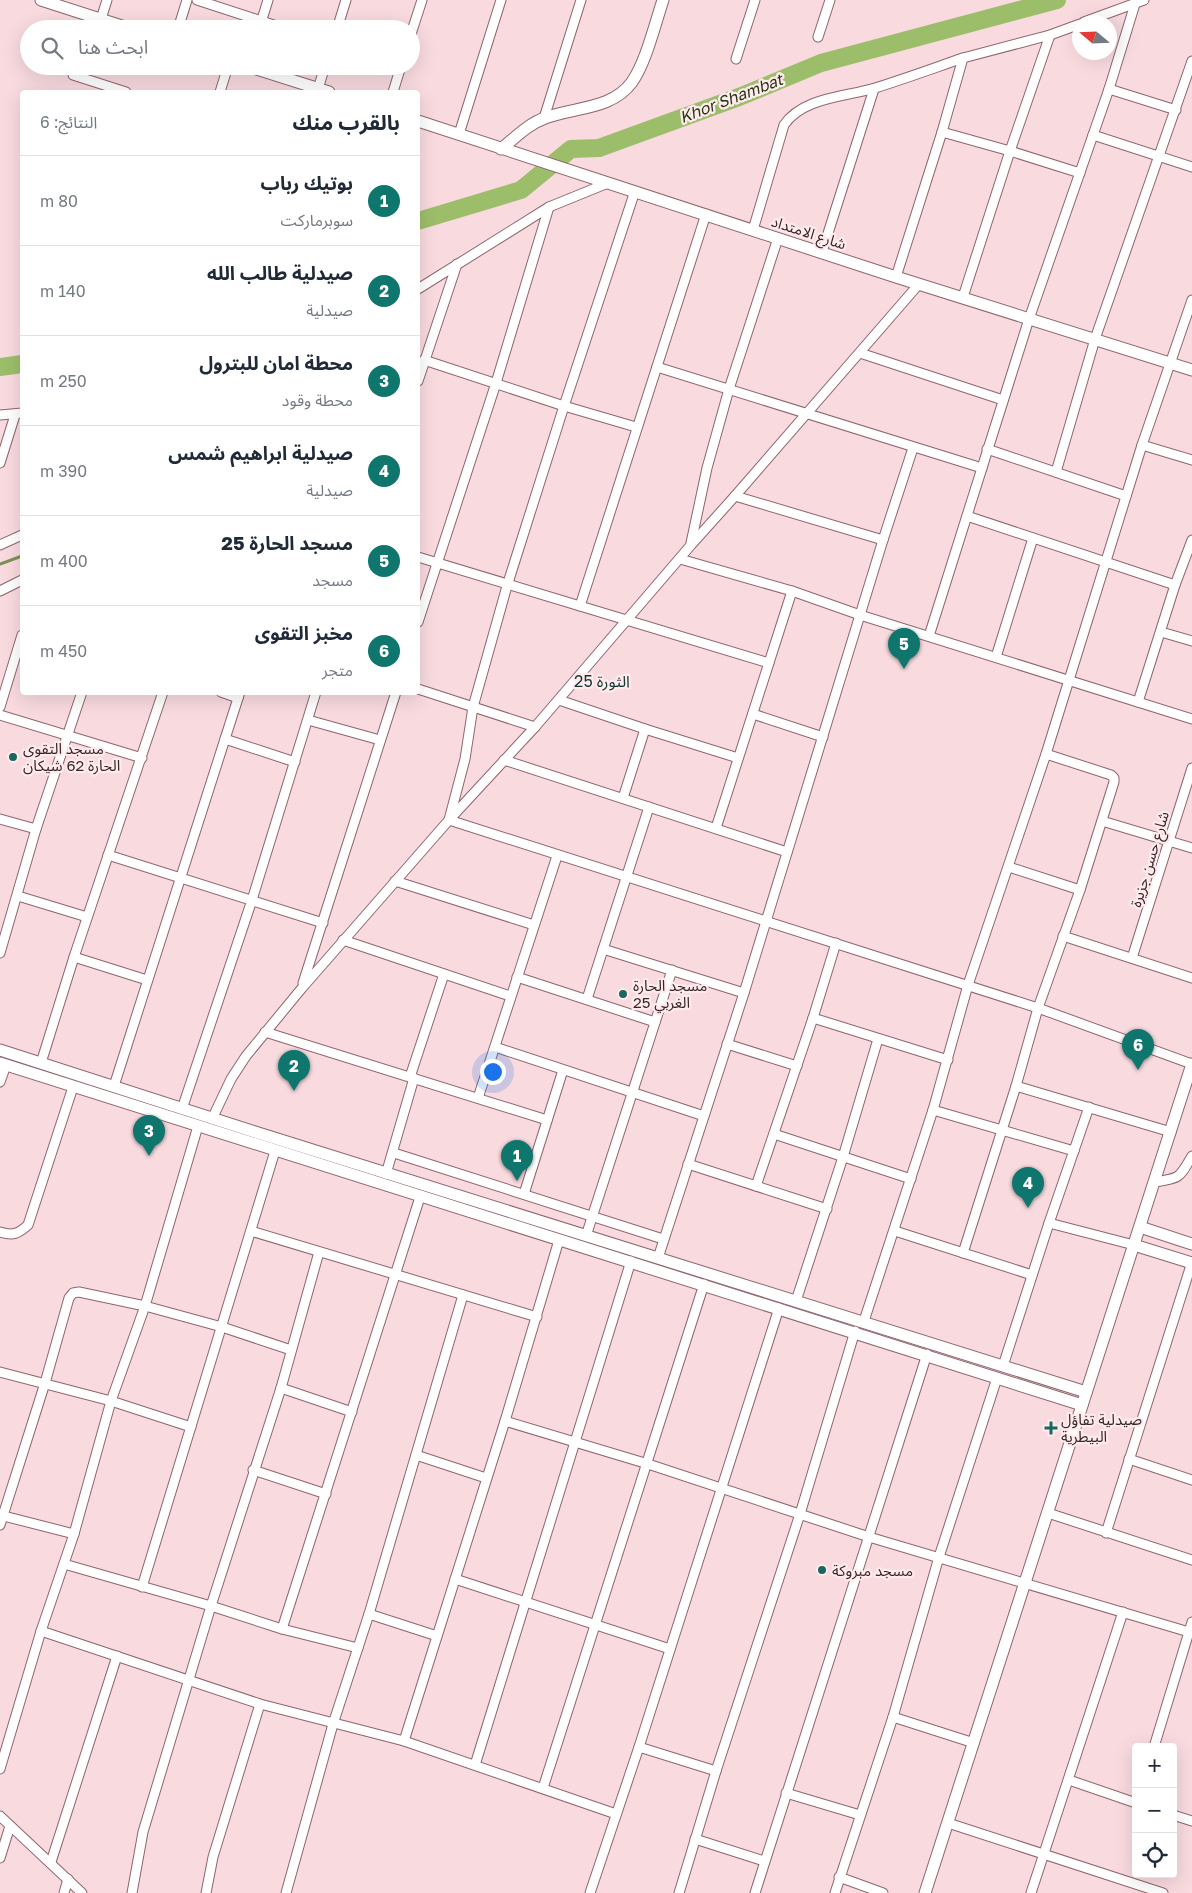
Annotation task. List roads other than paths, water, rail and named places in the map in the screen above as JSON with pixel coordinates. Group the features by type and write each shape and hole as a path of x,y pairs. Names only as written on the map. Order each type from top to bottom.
{"main road":[{"path":"42,0 103,20"},
{"path":"506,150 532,124 544,118 599,105 622,93 632,82 640,67 663,0"},
{"path":"274,75 320,90"},
{"name":"شارع الامتداد","path":"420,122 896,277 1192,370"},
{"path":"0,1050 386,1174 864,1321 1086,1392"},
{"path":"3,1064 420,1197 855,1331 1082,1405"},
{"path":"925,1893 1192,1064"},
{"path":"1140,1227 1192,1244"},
{"path":"1164,1254 1170,1237"},
{"path":"1134,1245 1192,1262"}],"street":[{"path":"100,19 107,0"},
{"path":"181,20 187,0"},
{"path":"197,0 247,20"},
{"path":"262,20 268,0"},
{"path":"340,20 346,0"},
{"path":"416,20 422,0"},
{"path":"459,134 501,0"},
{"path":"544,118 581,0"},
{"path":"736,59 755,0"},
{"path":"818,37 830,0"},
{"path":"1104,15 1140,2"},
{"path":"929,636 1002,400 1140,2"},
{"path":"753,230 784,125 797,112 813,104 874,89 963,58 1072,27"},
{"path":"963,297 1050,34"},
{"path":"896,277 942,132 963,58"},
{"path":"1056,472 1095,339 1192,61"},
{"path":"73,75 120,90"},
{"path":"221,90 225,75"},
{"path":"323,90 324,75"},
{"path":"394,90 398,75"},
{"path":"822,252 874,89"},
{"path":"1109,89 1176,110"},
{"path":"942,132 1080,173"},
{"path":"1093,135 1192,167"},
{"path":"420,288 549,207 606,182"},
{"path":"449,820 465,759 473,707 508,586 564,406 635,191"},
{"path":"420,615 496,383 549,207"},
{"path":"580,606 706,214"},
{"path":"691,545 707,468 729,389 778,238"},
{"path":"420,374 458,264"},
{"path":"212,1119 231,1079 302,988 449,820 559,700 806,412 919,284"},
{"path":"864,1321 895,1232 933,1110 968,985 1046,754 1142,445 1192,300"},
{"path":"860,353 1002,400"},
{"path":"424,360 636,428"},
{"path":"657,367 982,468"},
{"path":"0,416 19,414 0,463"},
{"path":"1142,445 1192,460"},
{"path":"658,1258 744,993 882,540 913,448"},
{"path":"987,449 1126,496"},
{"path":"735,496 882,540"},
{"path":"967,516 1175,585"},
{"path":"0,545 20,536"},
{"path":"996,656 1033,538"},
{"path":"1138,702 1175,585 1192,540"},
{"path":"420,558 508,586 769,663"},
{"path":"680,559 792,591 860,615 996,656 1192,719"},
{"path":"0,591 20,581"},
{"path":"716,828 792,591"},
{"path":"1161,632 1192,641"},
{"path":"0,707 20,642"},
{"path":"420,690 535,727"},
{"path":"0,953 36,830 81,695"},
{"path":"41,1063 87,917 162,695"},
{"path":"114,1086 239,695"},
{"path":"182,1109 252,900 315,695"},
{"path":"302,988 395,695"},
{"path":"559,700 738,758"},
{"path":"752,714 823,736"},
{"path":"0,715 142,758"},
{"path":"308,720 380,740"},
{"path":"623,798 645,729"},
{"path":"225,739 295,762"},
{"path":"963,1253 1016,1086 1038,1008 1080,890 1114,778 1111,775 1046,754"},
{"path":"504,760 787,852"},
{"name":"شارع حسن جزيرة","path":"1132,958 1192,768"},
{"path":"587,999 649,807"},
{"path":"0,819 36,830"},
{"path":"449,820 557,856 968,985 1038,1008 1192,1064"},
{"path":"1102,820 1192,848"},
{"path":"108,855 323,923"},
{"path":"478,1098 557,856"},
{"path":"1009,867 1080,890"},
{"path":"395,882 534,925"},
{"path":"18,896 87,917"},
{"path":"1063,936 1192,978"},
{"path":"343,940 510,996"},
{"path":"756,1186 836,944"},
{"path":"604,949 744,993"},
{"path":"74,957 147,980"},
{"path":"586,1236 672,970"},
{"path":"386,1174 394,1153 412,1078 444,974"},
{"path":"517,977 655,1022"},
{"path":"813,1018 948,1060"},
{"path":"266,1032 547,1120"},
{"path":"796,1301 827,1209 878,1039"},
{"path":"727,1044 797,1066"},
{"path":"495,1047 704,1116"},
{"path":"0,1082 3,1064"},
{"path":"524,1194 563,1070"},
{"path":"1016,1086 1170,1132"},
{"path":"0,1232 11,1236 20,1233 28,1225 73,1087"},
{"path":"1003,1366 1088,1107"},
{"path":"933,1110 1074,1151"},
{"path":"0,1769 74,1534 111,1401 145,1306 198,1126"},
{"path":"774,1134 911,1179"},
{"path":"142,1587 275,1151"},
{"path":"394,1153 663,1239"},
{"path":"1155,1182 1181,1176 1192,1156"},
{"path":"688,1164 827,1209"},
{"path":"282,1629 420,1197"},
{"path":"1049,1223 1134,1245"},
{"path":"252,1231 537,1317"},
{"path":"895,1232 1032,1275"},
{"path":"404,1741 505,1421 559,1240"},
{"path":"132,1893 143,1832 253,1470 281,1388 290,1350 319,1252"},
{"path":"475,1765 574,1441 632,1262"},
{"path":"1106,1532 1192,1262"},
{"path":"543,1788 704,1284"},
{"path":"74,1534 1,1519 45,1383 69,1298 78,1292 145,1306 222,1327 290,1350"},
{"path":"286,1893 333,1724 369,1614 463,1295"},
{"path":"590,1893 639,1747 779,1308"},
{"path":"679,1893 716,1770 800,1514 855,1331"},
{"path":"754,1893 927,1354"},
{"path":"0,1372 111,1401 191,1427"},
{"path":"835,1893 893,1716 939,1557 997,1378"},
{"path":"281,1388 352,1412"},
{"path":"505,1421 648,1464 869,1536 1189,1632"},
{"path":"416,1455 486,1478"},
{"path":"1129,1459 1192,1480"},
{"path":"253,1470 326,1494"},
{"path":"1048,1513 1192,1560"},
{"path":"64,1564 211,1606 282,1629 358,1648"},
{"path":"454,1579 670,1649"},
{"path":"1031,1893 1123,1612"},
{"path":"369,1614 437,1636"},
{"path":"1155,1743 1192,1622"},
{"path":"42,1631 260,1704 404,1741 616,1814"},
{"path":"51,1862 117,1656"},
{"path":"206,1893 214,1857 260,1704"},
{"path":"893,1716 974,1743"},
{"path":"639,1747 716,1770"},
{"path":"1069,1780 1132,1802"},
{"path":"786,1793 860,1815"},
{"path":"0,1816 82,1893"},
{"path":"1177,1816 1192,1821"},
{"path":"948,1823 1163,1893"},
{"path":"0,1858 10,1826"},
{"path":"695,1839 764,1861"},
{"path":"840,1877 883,1893"},
{"path":"64,1893 68,1880"}],"waterway":[{"name":"Khor Shambat","path":"420,220 521,190 571,149 599,148 739,97 821,63 1057,0"},
{"name":"Khor Shambat","path":"0,367 20,364"},
{"path":"0,564 20,557"}],"place":[{"name":"مسجد الحارة 25","path":"904,669"},
{"name":"مسجد التقوى الحارة 62 شيكان","path":"13,757"},
{"name":"مسجد الحارة 25 الغربي","path":"623,994"},
{"name":"مخبز التقوى","path":"1138,1070"},
{"name":"صيدلية طالب الله","path":"294,1091"},
{"name":"محطة امان للبترول","path":"149,1156"},
{"name":"بوتيك رباب","path":"517,1181"},
{"name":"صيدلية ابراهيم شمس","path":"1028,1208"},
{"name":"صيدلية تفاؤل البيطرية","path":"1051,1428"},
{"name":"مسجد مبروكة","path":"822,1570"}],"district":[{"name":"الثورة 25","path":"602,681"}]}
